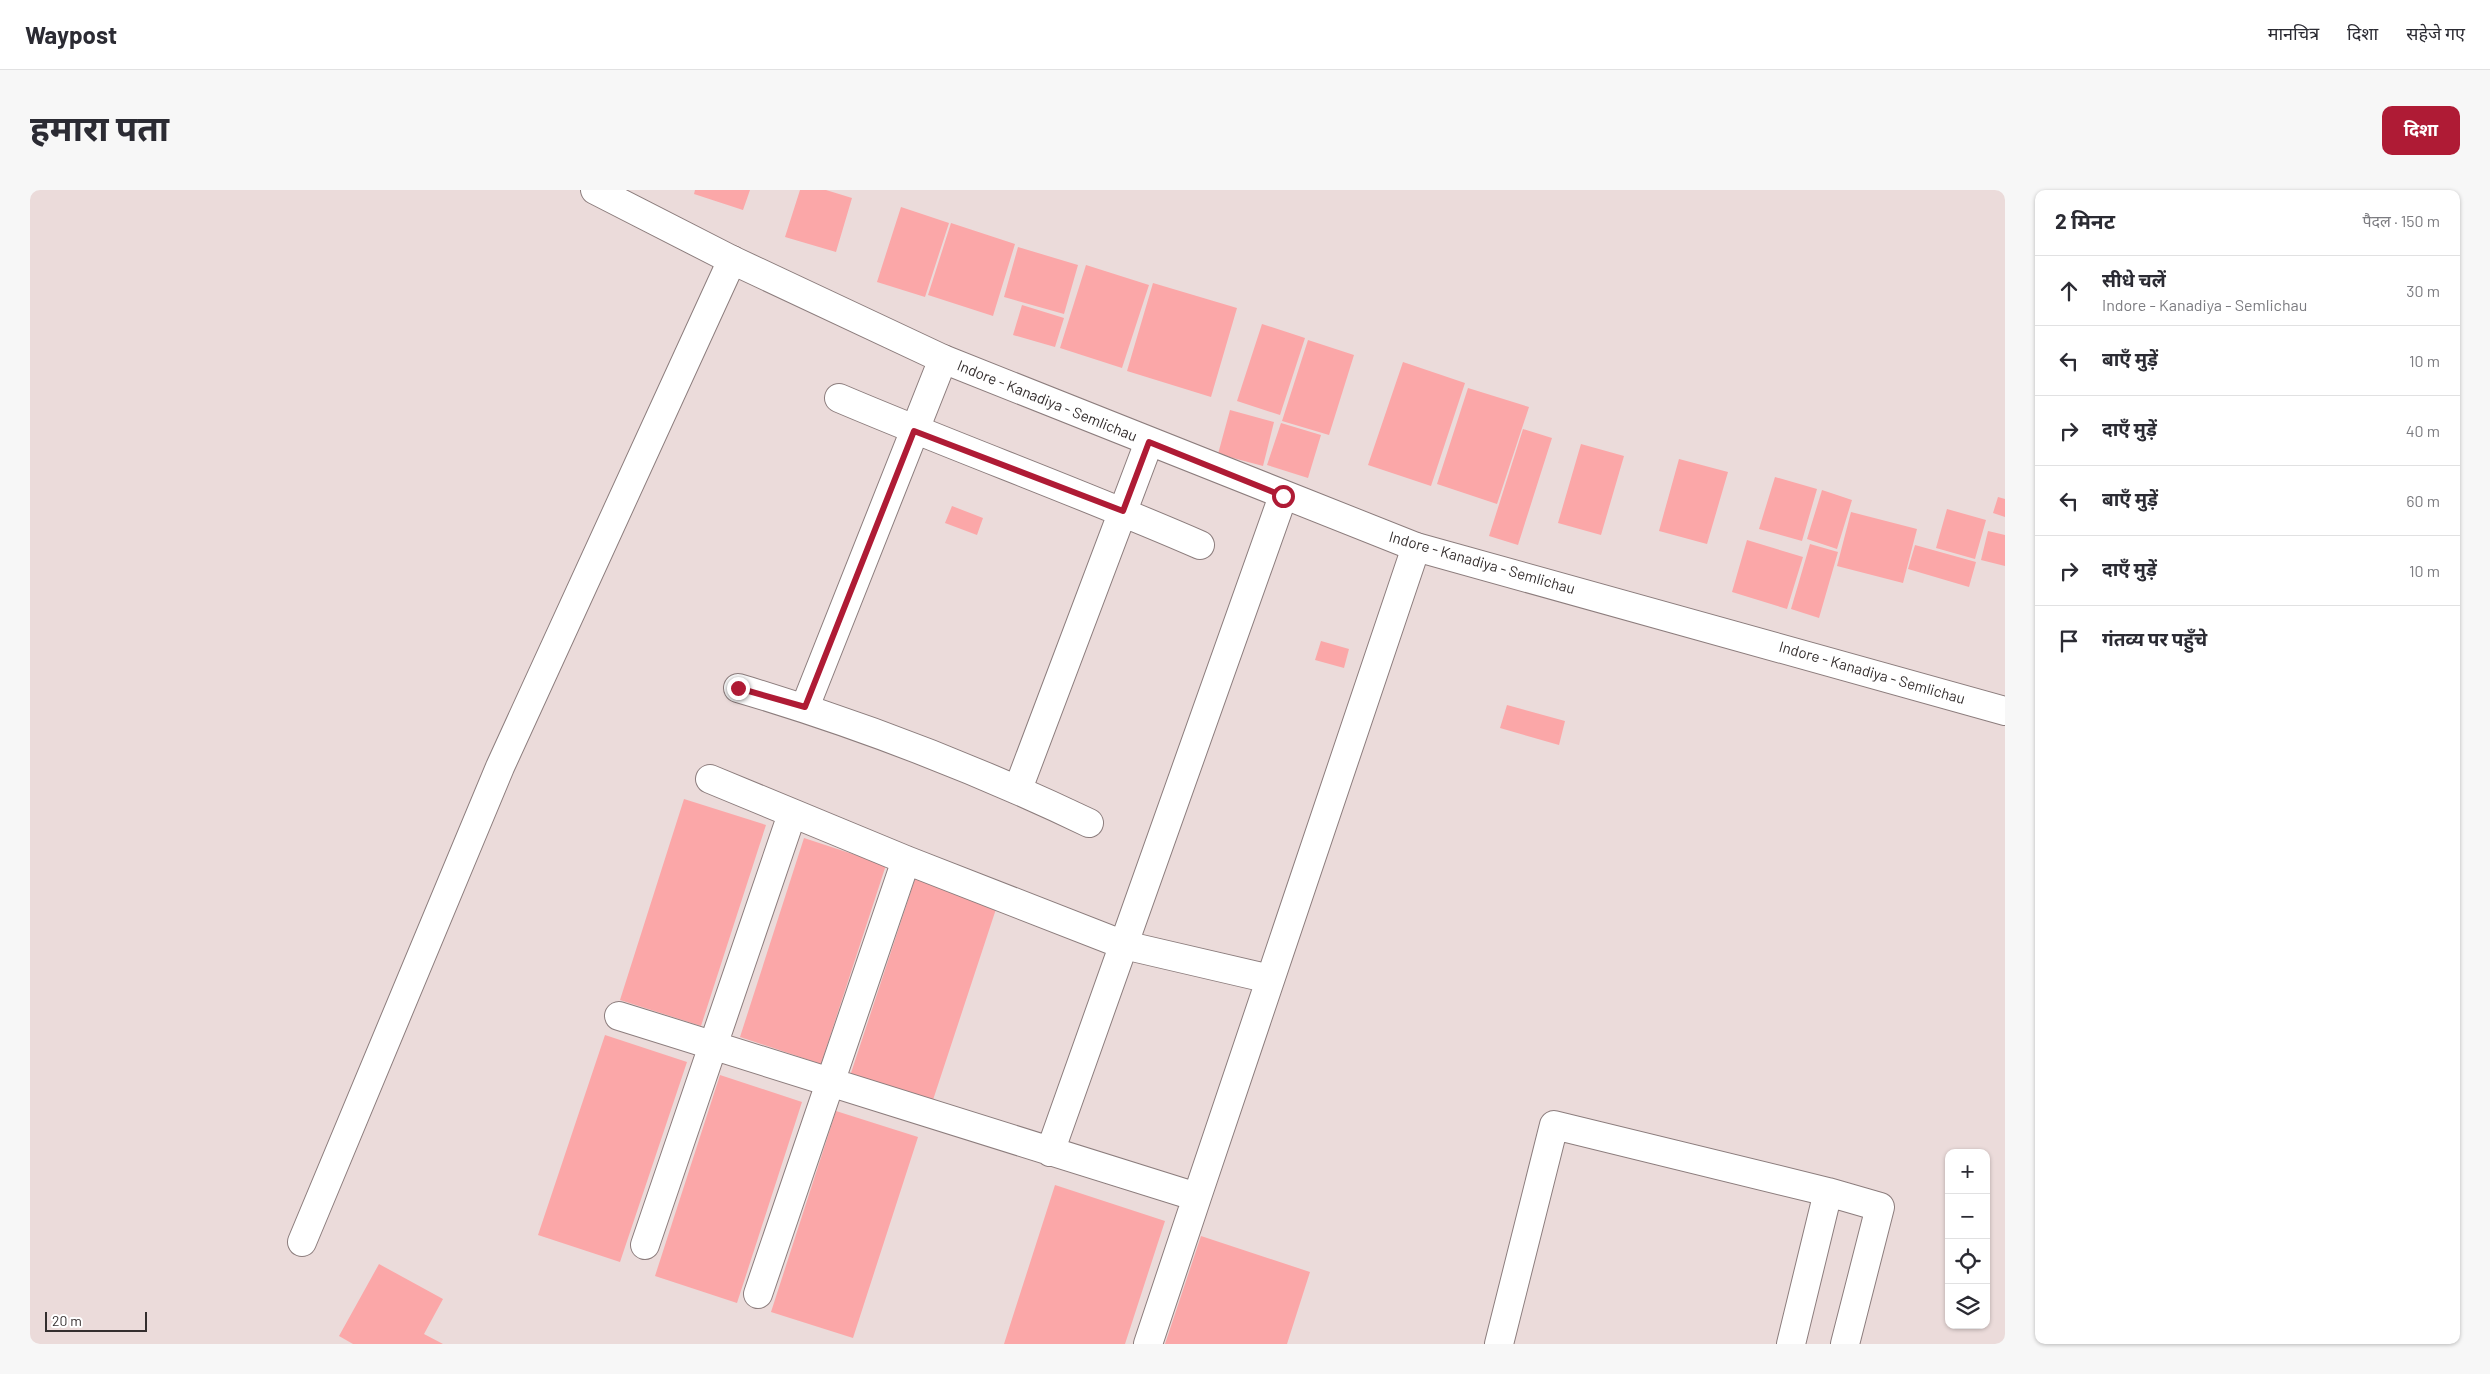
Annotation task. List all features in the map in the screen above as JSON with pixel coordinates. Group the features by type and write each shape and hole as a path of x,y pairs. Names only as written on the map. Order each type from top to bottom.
{"street":[{"name":"Indore - Kanadiya - Semlichau","path":"595,190 732,260 943,359 1283,496 1416,547 2005,710"},
{"path":"302,1242 500,767 732,260"},
{"path":"805,707 943,359"},
{"path":"839,398 914,431 1123,511 1200,545"},
{"path":"1018,789 1149,442"},
{"path":"1050,1152 1283,496"},
{"path":"1148,1344 1416,547"},
{"path":"738,688 805,707 1018,789 1088,823"},
{"path":"710,779 906,860 1124,945 1270,979"},
{"path":"645,1245 792,814"},
{"path":"758,1294 906,860"},
{"path":"619,1016 1197,1197"},
{"path":"1499,1344 1554,1125 1828,1192 1880,1208 1845,1344"},
{"path":"1791,1344 1828,1192"}],"building":[{"path":"695,190 750,190 743,210 694,194"},
{"path":"800,190 826,190 852,198 836,252 785,237"},
{"path":"901,207 949,223 925,297 877,282"},
{"path":"951,223 1015,244 993,316 928,295"},
{"path":"1018,247 1078,265 1064,314 1004,297"},
{"path":"1086,265 1149,285 1122,368 1060,348"},
{"path":"1153,283 1237,308 1211,397 1127,371"},
{"path":"1022,305 1064,318 1055,347 1013,335"},
{"path":"1262,324 1305,338 1280,415 1237,401"},
{"path":"1308,340 1354,355 1329,435 1282,421"},
{"path":"1403,362 1465,383 1431,486 1368,465"},
{"path":"1468,388 1529,407 1497,504 1437,484"},
{"path":"1230,410 1274,422 1263,466 1218,454"},
{"path":"1281,423 1321,435 1308,478 1267,465"},
{"path":"1523,429 1552,438 1518,545 1489,536"},
{"path":"1581,444 1624,456 1601,535 1558,523"},
{"path":"1679,459 1728,472 1707,544 1659,531"},
{"path":"1775,477 1817,489 1802,541 1759,529"},
{"path":"1822,490 1852,500 1837,549 1807,539"},
{"path":"1998,497 2005,499 2005,517 1993,513"},
{"path":"952,506 983,518 977,535 945,523"},
{"path":"1947,509 1986,520 1975,559 1936,548"},
{"path":"1851,512 1917,529 1903,583 1837,566"},
{"path":"1988,531 2005,535 2005,566 1981,560"},
{"path":"1747,540 1803,557 1787,609 1732,592"},
{"path":"1810,544 1838,552 1819,618 1791,609"},
{"path":"1915,545 1976,562 1969,587 1908,569"},
{"path":"1321,641 1349,649 1344,668 1315,660"},
{"path":"1507,705 1565,721 1559,745 1500,728"},
{"path":"684,799 766,825 701,1026 620,1000"},
{"path":"804,838 886,865 821,1064 740,1037"},
{"path":"915,879 997,906 931,1106 849,1079"},
{"path":"605,1035 687,1062 620,1262 538,1235"},
{"path":"720,1075 802,1102 737,1303 655,1276"},
{"path":"836,1111 918,1137 853,1338 771,1312"},
{"path":"1055,1185 1165,1221 1125,1344 1004,1344"},
{"path":"1201,1236 1310,1272 1287,1344 1165,1344"},
{"path":"379,1264 443,1299 424,1334 443,1344 353,1344 339,1336"}],"route":[{"path":"738,688 805,707 914,431 1123,511 1149,442 1283,496"}]}
